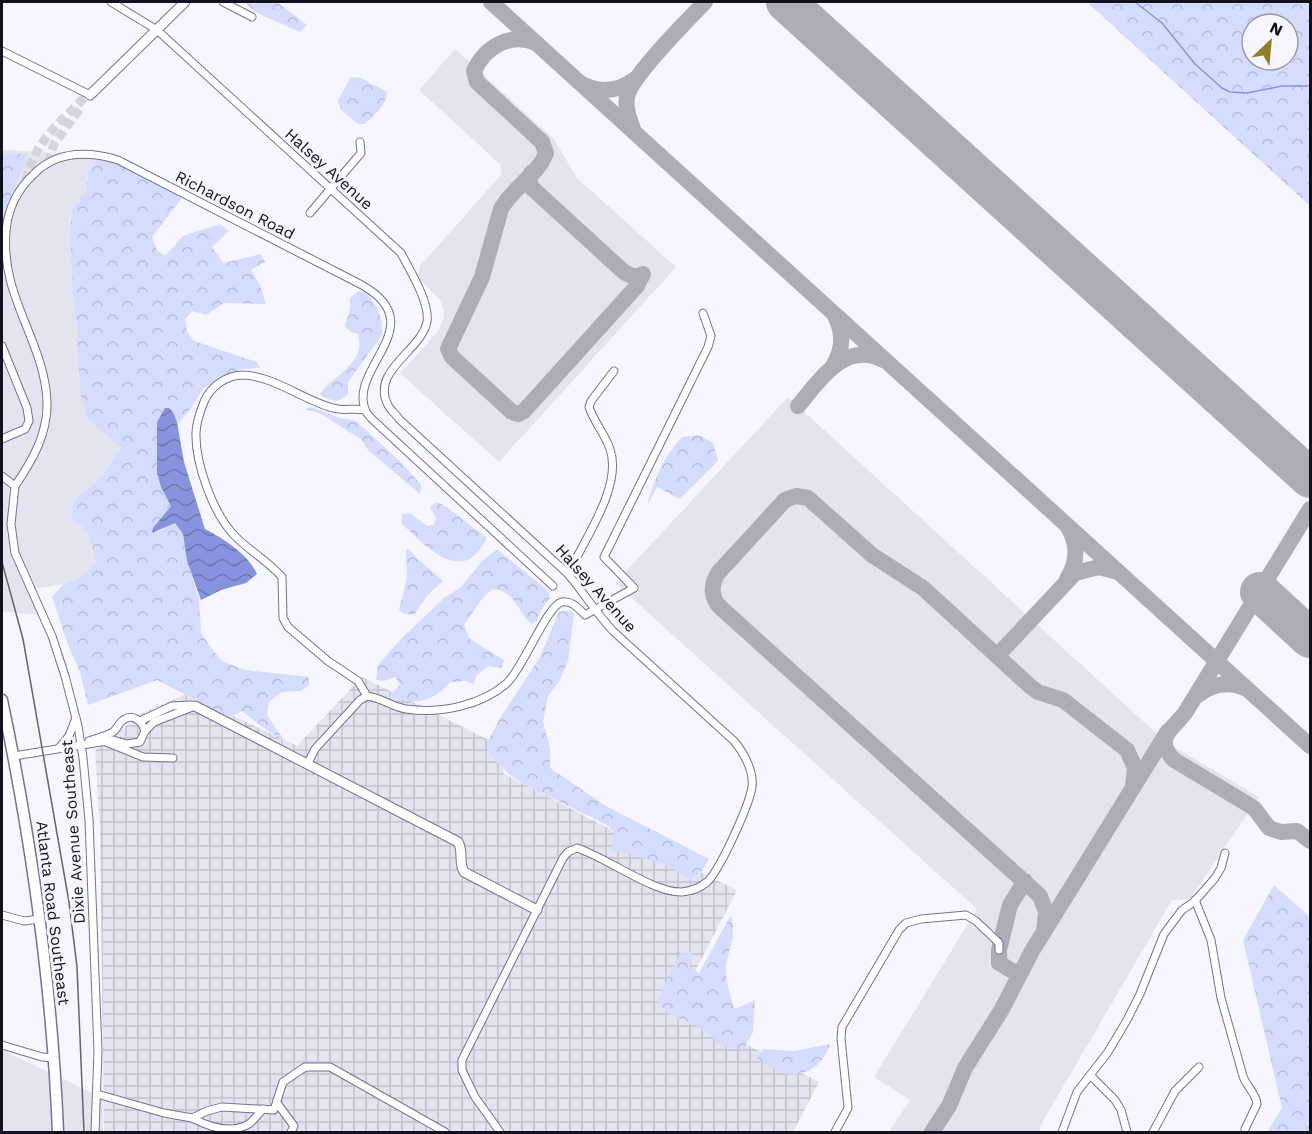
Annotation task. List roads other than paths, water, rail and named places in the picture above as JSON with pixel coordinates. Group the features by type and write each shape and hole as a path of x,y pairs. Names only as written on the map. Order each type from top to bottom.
{"main road":[{"name":"Atlanta Road Southeast","path":"2,700 14,756 40,919 54,1058 58,1132"}],"street":[{"name":"Halsey Avenue","path":"111,2 157,30 401,253 416,281 426,309 427,321 423,331 385,381 387,404 407,426 568,574 613,631 734,741 743,753 752,779 752,788 723,856 713,875 699,888 683,892 666,890 577,848 568,852 563,858 462,1060 462,1070 474,1097 500,1132"},
{"path":"2,51 90,95 185,2"},
{"path":"223,2 252,17"},
{"path":"310,213 361,153 360,142"},
{"name":"Richardson Road","path":"15,486 37,451 44,428 47,406 44,379 7,275 5,250 7,221 15,199 26,181 48,163 70,155 95,154 118,160 373,292 385,305 390,326 383,350 369,373 364,389 365,410"},
{"path":"553,586 373,420 365,410 333,408 277,385 245,375 220,383 208,394 196,434 208,492 216,512 233,534 282,577 284,618 288,627 328,661 358,681 367,696 406,709 428,710 478,701 490,696 517,673 555,606 565,602 571,603 585,615 634,588 604,557 708,347 711,336 703,313"},
{"path":"2,346 27,408 29,421 25,429 2,439"},
{"path":"568,574 610,488 613,464 610,449 589,407 614,371"},
{"path":"2,476 15,486"},
{"name":"Dixie Avenue Southeast","path":"15,486 11,524 15,553 52,636 65,676 81,744 88,820 98,1051 95,1132"},
{"path":"308,763 315,750 360,700 367,696"},
{"path":"140,721 172,706 195,706 458,842 461,852 459,862 464,872 537,910"},
{"path":"14,756 113,740 127,744 140,741 145,731 154,722 195,706"},
{"path":"81,744 112,732 122,721 131,717 140,721 145,731"},
{"path":"59,748 69,736 76,718"},
{"path":"118,727 118,735 122,741"},
{"path":"106,742 143,757 173,758"},
{"path":"1062,1132 1072,1101 1113,1044 1127,1020 1164,934 1182,910 1195,900 1218,873 1225,853"},
{"path":"1195,900 1211,939 1221,998 1246,1086 1257,1099 1257,1104 1245,1129"},
{"path":"2,915 24,921 40,919"},
{"path":"835,1132 848,1108 841,1038 842,1027 899,930 906,922 966,915 976,921 999,943 999,950"},
{"path":"2,1045 42,1057 54,1058"},
{"path":"1154,1132 1175,1091 1199,1066"},
{"path":"192,1118 222,1107 274,1110 283,1082 305,1067 330,1067 339,1070 445,1132"},
{"path":"1090,1075 1115,1100 1121,1110 1127,1132"},
{"path":"97,1094 164,1113 192,1118 209,1127 228,1130 249,1124 263,1109"},
{"path":"277,1103 294,1126 291,1132"}],"water":[{"path":"165,408 173,412 177,422 184,462 205,529 242,554 257,574 246,583 221,590 201,600 187,561 183,534 175,523 152,533 153,528 171,506 157,473 157,422"}],"waterway":[{"path":"1135,2 1162,23 1195,64 1222,88 1230,92 1247,93 1282,86 1310,86"}],"tunnel":[{"path":"26,181 35,156 48,135 84,98 90,95"},
{"path":"48,163 54,144 82,106"}],"railway":[{"path":"2,562 23,639 69,902 77,967 84,1132"}]}
